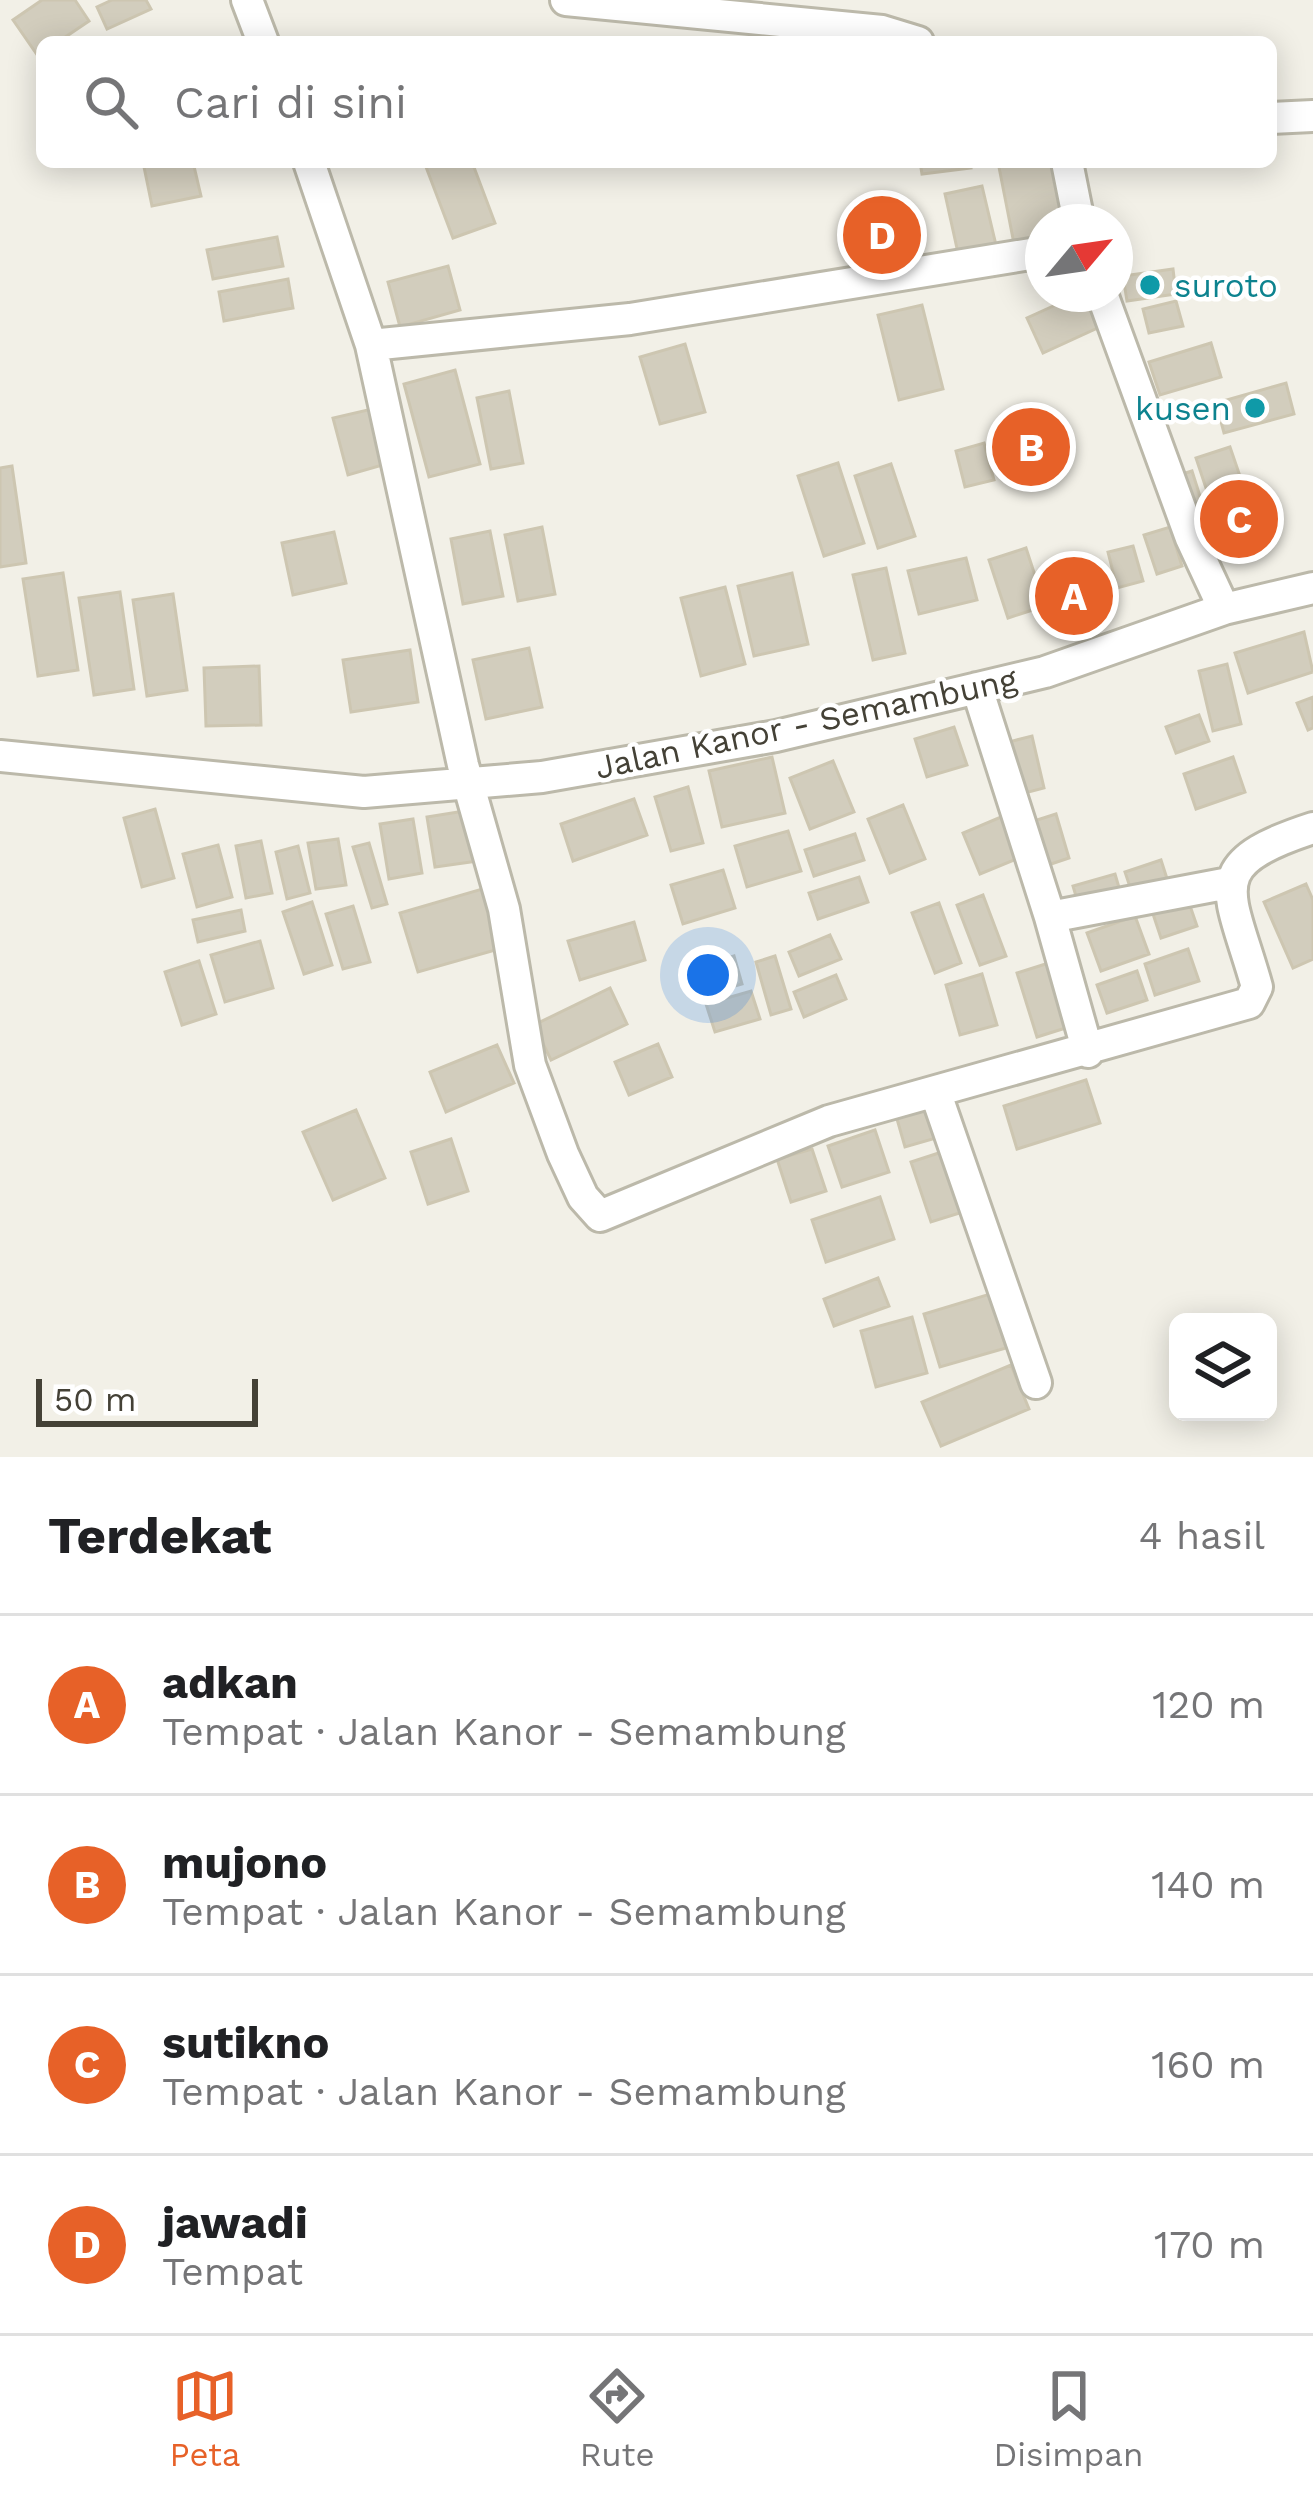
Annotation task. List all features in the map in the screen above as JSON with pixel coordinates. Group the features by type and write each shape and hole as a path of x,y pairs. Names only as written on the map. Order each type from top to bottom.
{"street":[{"path":"247,0 261,36"},
{"path":"566,0 859,28 893,36"},
{"path":"1277,118 1313,116"},
{"path":"311,168 371,345 466,775 504,909 530,1065 573,1175 600,1216 735,1164 793,1134 1088,1052 1253,1000 1257,987 1228,883 1236,864 1250,853 1313,828"},
{"path":"1068,168 1075,204"},
{"path":"371,345 630,319 1025,255"},
{"path":"1109,312 1192,538 1224,609"},
{"name":"Jalan Kanor - Semambung","path":"0,756 304,789 404,792 466,775 776,736 1114,652 1224,609 1313,588"},
{"path":"977,688 1088,1052"},
{"path":"1050,917 1228,883"},
{"path":"936,1094 1036,1383"}],"building":[{"path":"42,0 75,0 89,21 67,36 36,36 36,53 13,20"},
{"path":"112,0 146,0 151,9 107,29 97,7"},
{"path":"144,168 194,168 201,196 152,206"},
{"path":"426,168 474,168 495,223 453,238"},
{"path":"921,168 971,168 922,174"},
{"path":"999,168 1054,168 1061,204 1025,204 1025,252 1016,254"},
{"path":"982,186 996,245 958,253 945,194"},
{"path":"903,206 907,261 861,264 857,209"},
{"path":"277,237 283,266 213,279 207,250"},
{"path":"448,266 460,310 400,327 388,282"},
{"name":"suroto","path":"1173,269 1176,294 1133,300 1133,275"},
{"path":"288,279 293,308 224,321 219,292"},
{"path":"1176,301 1183,326 1149,333 1143,309"},
{"path":"922,305 943,389 899,400 878,315"},
{"path":"1040,312 1098,312 1104,325 1043,353 1027,318"},
{"path":"1211,343 1221,377 1160,395 1149,362"},
{"path":"685,344 705,412 660,424 640,357"},
{"path":"455,370 480,464 429,477 404,384"},
{"name":"kusen","path":"1286,383 1294,414 1224,433 1216,403"},
{"path":"509,391 523,463 491,469 477,398"},
{"path":"372,409 386,464 348,475 333,418"},
{"path":"1049,423 1059,459 1014,471 1004,435"},
{"path":"984,443 994,480 965,487 956,451"},
{"path":"1230,447 1242,482 1208,494 1196,458"},
{"path":"838,463 864,543 824,556 798,476"},
{"path":"891,464 915,536 878,548 855,476"},
{"path":"12,466 26,563 0,567 0,468"},
{"path":"1192,471 1205,512 1186,518 1173,477"},
{"path":"1252,495 1265,529 1225,544 1212,510"},
{"path":"542,527 555,594 518,601 505,535"},
{"path":"1170,527 1182,566 1157,574 1144,535"},
{"path":"490,531 503,596 463,604 451,539"},
{"path":"334,532 346,583 293,595 282,543"},
{"path":"1133,546 1143,581 1117,588 1108,552"},
{"path":"1026,548 1045,606 1008,618 989,560"},
{"path":"966,558 977,600 919,614 908,571"},
{"path":"1087,567 1104,610 1061,626 1045,583"},
{"path":"886,568 905,653 873,660 853,575"},
{"path":"63,573 78,670 38,676 23,579"},
{"path":"792,573 808,644 754,656 738,586"},
{"path":"725,587 745,664 701,676 681,598"},
{"path":"120,592 134,689 94,695 79,598"},
{"path":"173,594 187,690 147,696 133,600"},
{"path":"1304,632 1313,672 1248,693 1235,653"},
{"path":"529,648 542,707 486,719 473,660"},
{"path":"410,650 418,702 351,712 343,660"},
{"path":"1227,664 1241,724 1213,731 1199,671"},
{"path":"259,666 261,725 206,726 204,668"},
{"path":"1313,697 1313,728 1308,730 1297,703"},
{"path":"1199,715 1209,741 1176,753 1166,727"},
{"path":"954,727 967,765 927,777 915,739"},
{"path":"1032,736 1044,788 1021,794 1009,742"},
{"path":"772,757 785,813 722,827 709,771"},
{"path":"1233,757 1245,792 1196,809 1184,774"},
{"path":"833,761 854,812 810,829 790,778"},
{"path":"688,787 703,843 671,851 655,797"},
{"path":"634,799 647,835 573,861 561,824"},
{"path":"903,805 925,859 890,873 868,819"},
{"path":"155,809 174,878 142,887 124,818"},
{"path":"477,809 485,860 435,867 427,817"},
{"path":"1056,814 1069,858 1048,865 1034,821"},
{"path":"1001,817 1019,858 980,874 963,833"},
{"path":"413,819 422,873 389,879 380,824"},
{"path":"788,831 801,871 747,887 735,846"},
{"path":"855,834 864,860 814,876 805,850"},
{"path":"338,839 346,885 316,889 308,843"},
{"path":"261,841 272,893 246,898 236,846"},
{"path":"369,843 387,904 372,908 353,847"},
{"path":"218,845 232,897 197,907 183,854"},
{"path":"298,846 310,893 287,899 276,852"},
{"path":"1161,860 1171,891 1135,902 1125,872"},
{"path":"723,870 735,908 683,924 671,885"},
{"path":"1115,874 1125,908 1083,920 1073,886"},
{"path":"859,877 868,902 818,919 809,893"},
{"path":"1306,884 1313,900 1313,959 1293,968 1264,902"},
{"path":"489,887 506,947 418,972 400,913"},
{"path":"983,895 1006,956 980,965 957,905"},
{"path":"1187,897 1197,926 1161,938 1151,908"},
{"path":"312,902 332,965 304,974 283,912"},
{"path":"939,903 961,963 935,973 912,913"},
{"path":"353,906 370,962 343,969 326,914"},
{"path":"241,910 245,931 198,942 193,920"},
{"path":"1135,916 1149,954 1101,971 1087,933"},
{"path":"634,922 645,960 580,980 568,941"},
{"path":"830,935 841,959 799,976 789,952"},
{"path":"260,941 273,988 225,1002 211,955"},
{"path":"1188,949 1199,981 1155,995 1145,964"},
{"path":"734,956 742,984 697,997 689,970"},
{"path":"775,956 791,1009 771,1015 756,962"},
{"path":"199,961 216,1014 182,1025 165,972"},
{"path":"1052,962 1072,1026 1037,1037 1017,973"},
{"path":"1137,971 1147,1000 1107,1013 1097,985"},
{"path":"982,974 997,1025 960,1035 946,985"},
{"path":"836,975 846,999 804,1017 794,992"},
{"path":"610,988 627,1024 551,1060 534,1025"},
{"path":"751,991 760,1019 715,1032 706,1004"},
{"path":"658,1044 672,1077 629,1095 615,1062"},
{"path":"497,1045 514,1083 446,1112 430,1072"},
{"path":"1086,1080 1100,1123 1017,1149 1004,1106"},
{"path":"933,1101 943,1136 905,1147 895,1112"},
{"path":"356,1110 385,1178 333,1200 303,1132"},
{"path":"875,1130 889,1172 842,1187 828,1146"},
{"path":"451,1139 468,1191 428,1204 411,1152"},
{"path":"812,1149 826,1191 791,1202 777,1159"},
{"path":"945,1151 966,1211 931,1222 911,1162"},
{"path":"880,1197 894,1239 826,1262 812,1220"},
{"path":"878,1278 889,1306 834,1326 824,1299"},
{"path":"990,1294 1006,1348 940,1367 924,1314"},
{"path":"912,1317 927,1373 876,1387 861,1331"},
{"path":"1011,1365 1029,1409 941,1446 922,1402"}],"place":[{"name":"jawadi","path":"882,235"},
{"name":"suroto","path":"1150,285"},
{"name":"kusen","path":"1255,408"},
{"name":"mujono","path":"1031,447"},
{"name":"sutikno","path":"1239,519"},
{"name":"adkan","path":"1074,596"}]}
